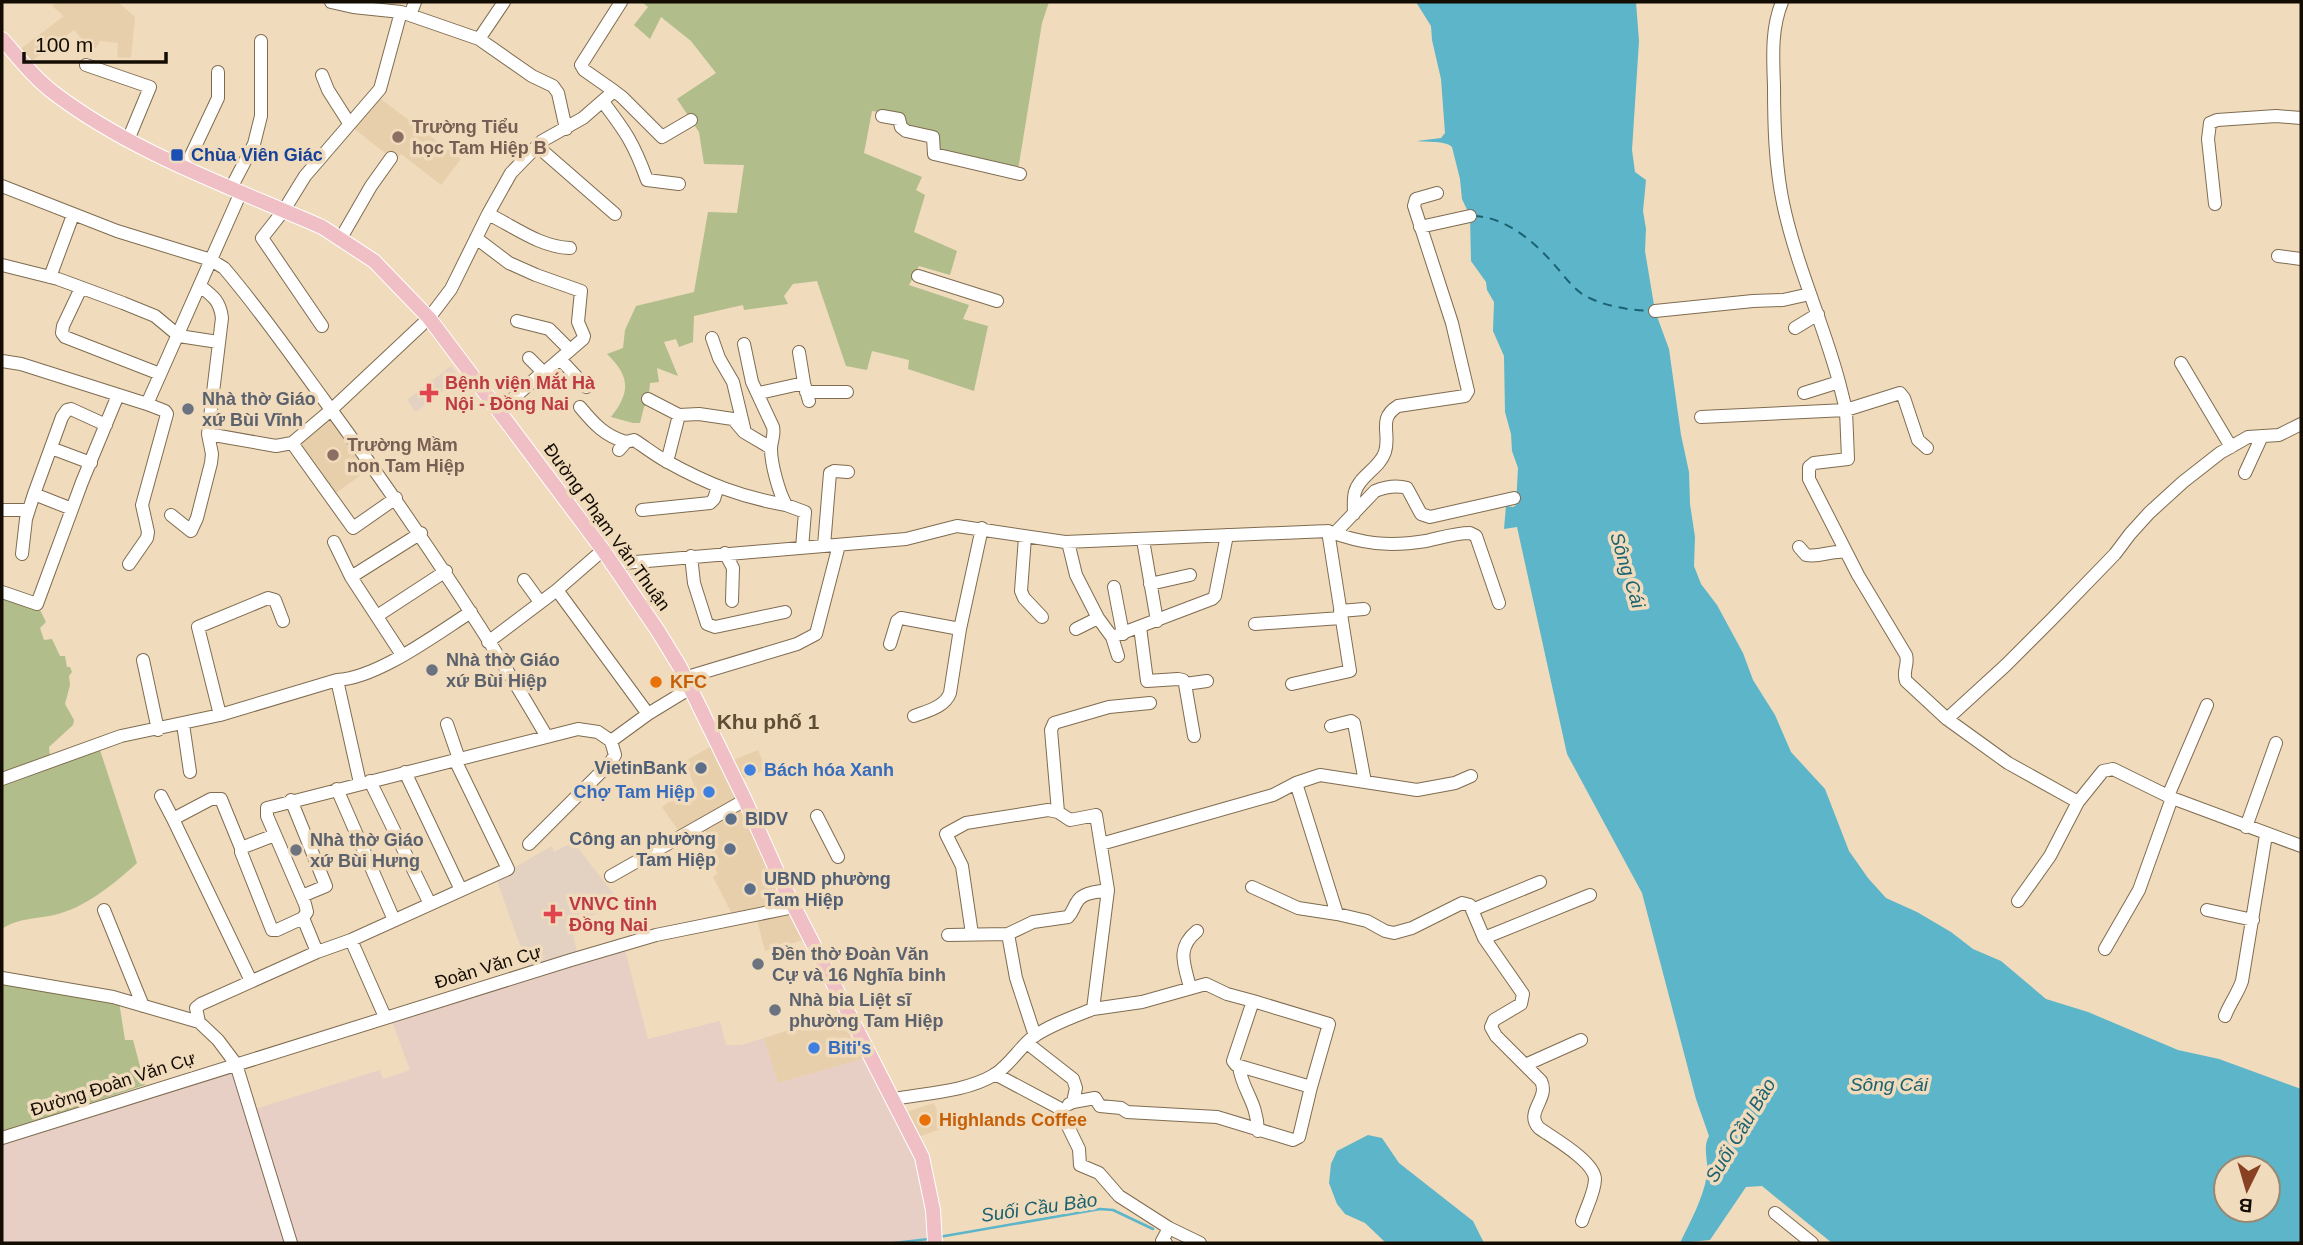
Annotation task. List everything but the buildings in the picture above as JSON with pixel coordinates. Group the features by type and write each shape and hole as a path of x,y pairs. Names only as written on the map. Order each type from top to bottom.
{"main road":[{"name":"Đường Phạm Văn Thuận","path":"2,39 52,91 91,119 185,168 322,227 341,238 374,261 429,318 603,551 658,631 745,800 794,907 922,1157 935,1237"}],"street":[{"path":"331,2 406,14 479,39 532,76 553,86 558,93 566,129"},
{"path":"322,326 263,240 264,235 284,211 305,176 380,89 406,14 415,2"},
{"path":"479,39 504,2"},
{"path":"621,2 582,65 584,71 622,97 663,137 691,120"},
{"path":"1782,2 1775,19 1773,50 1777,167 1789,228 1835,359 1846,410 1848,460 1814,463 1809,467 1809,479 1845,552 1906,654 1906,681 1947,719 2008,763 2078,802"},
{"path":"147,404 211,260 254,144 261,116 261,41"},
{"path":"86,65 150,86 128,140"},
{"path":"185,168 218,98 218,72"},
{"path":"323,75 349,123"},
{"path":"208,434 276,446 292,443 429,318 451,289 511,173 537,146 566,129 614,91"},
{"path":"603,102 628,134 637,150 647,180 678,184"},
{"path":"882,116 899,119 901,127 906,131 933,136 934,154 1020,174"},
{"path":"2215,204 2208,139 2210,123 2217,120 2276,116 2301,118"},
{"path":"537,146 615,214"},
{"path":"341,238 371,186 391,158"},
{"path":"2,186 74,215 211,260 225,268 421,533 547,737"},
{"path":"1354,514 1357,487 1382,460 1385,453 1386,418 1390,411 1398,406 1465,396 1468,391 1452,323 1414,205 1416,199 1437,193"},
{"path":"488,214 541,242 554,247 570,248"},
{"path":"50,277 74,215"},
{"path":"1420,227 1470,216"},
{"path":"476,239 509,262 536,275 581,290 578,322 584,336 499,411"},
{"path":"2278,256 2301,260"},
{"path":"2,265 50,277 155,316 179,336 218,342"},
{"path":"918,276 997,301"},
{"path":"171,515 191,531 211,463 208,434 222,318 221,305 200,286"},
{"path":"81,289 62,326 65,337 160,374"},
{"path":"1655,311 1783,300 1811,294"},
{"path":"1795,327 1818,314"},
{"path":"517,321 549,329 586,387"},
{"path":"712,338 719,358 733,383 744,432"},
{"path":"744,344 752,382 775,434 771,448 780,493 786,505"},
{"path":"799,352 806,392"},
{"path":"529,358 544,371"},
{"path":"2,360 21,363 147,404 167,414 142,505 147,538 129,564"},
{"path":"2181,363 2231,447"},
{"path":"1804,393 1839,382"},
{"path":"759,393 846,392"},
{"path":"1700,417 1846,410 1900,393 1918,440 1927,448"},
{"path":"2,592 37,604 118,395"},
{"path":"648,399 679,415 728,417 744,432 771,448"},
{"path":"580,407 598,429 622,446 634,440 667,461 718,486 747,498 786,505 805,512 802,548"},
{"path":"22,554 28,510 67,410 106,425"},
{"path":"667,461 679,415"},
{"path":"1947,719 2006,666 2115,554 2149,513 2183,482 2248,437 2279,435 2301,424"},
{"path":"2245,473 2262,436"},
{"path":"292,443 353,528 396,498"},
{"path":"51,448 91,463"},
{"path":"824,546 830,473 848,472"},
{"path":"642,510 710,503 718,486"},
{"path":"1332,532 1354,514 1375,491 1394,487 1407,488 1421,514 1430,517 1514,498"},
{"path":"34,494 72,509"},
{"path":"2,510 28,510"},
{"path":"612,564 906,539 957,526 1068,542 1332,532 1356,541 1380,544 1424,541 1463,533 1474,534 1499,603"},
{"path":"915,716 947,701 982,528"},
{"path":"1292,684 1350,671 1332,532"},
{"path":"351,577 421,533"},
{"path":"1117,635 1212,600 1227,535"},
{"path":"1025,537 1021,591 1042,617"},
{"path":"1143,540 1157,621"},
{"path":"334,542 351,577 402,655"},
{"path":"1068,542 1076,575 1098,618 1117,635"},
{"path":"611,741 686,683 797,644 816,634 839,545"},
{"path":"1798,547 1806,555 1812,556 1845,552"},
{"path":"488,642 603,551"},
{"path":"725,553 733,568 732,601"},
{"path":"691,556 694,583 702,612 710,626 785,612"},
{"path":"377,615 446,572"},
{"path":"1150,584 1190,575"},
{"path":"524,580 540,603"},
{"path":"1114,587 1118,656"},
{"path":"557,590 648,714"},
{"path":"220,715 198,627 268,598 275,600 284,621"},
{"path":"1255,624 1364,609"},
{"path":"2,779 121,736 220,715 337,680 357,677 402,655 471,612"},
{"path":"890,644 897,621 901,618 960,629"},
{"path":"1076,629 1098,618"},
{"path":"1140,627 1147,681 1181,679 1185,684 1195,736"},
{"path":"143,660 158,730"},
{"path":"337,680 365,782 430,904"},
{"path":"1185,684 1207,681"},
{"path":"1058,812 1051,730 1054,723 1119,705 1150,703"},
{"path":"2105,949 2139,890 2170,797 2207,705"},
{"path":"1331,726 1351,721 1354,723 1365,782"},
{"path":"183,724 190,772"},
{"path":"199,1022 197,1006 508,869 457,760 447,724"},
{"path":"173,819 211,799 221,799 272,930 276,930 303,918 307,912 266,809 271,806 578,729 598,732 611,741 615,755 610,762 529,844"},
{"path":"2246,827 2276,744"},
{"path":"2018,901 2050,856 2078,802 2103,771 2108,769 2120,771 2170,797 2301,846"},
{"path":"405,772 461,890"},
{"path":"1101,844 1273,795 1320,775 1425,790 1471,776"},
{"path":"1296,783 1337,914"},
{"path":"337,789 394,920"},
{"path":"161,796 251,981"},
{"path":"291,800 326,886 302,896"},
{"path":"611,876 745,800"},
{"path":"972,934 961,866 946,834 966,823 1048,810 1058,812 1070,820 1096,815 1108,890 1093,1009"},
{"path":"817,816 838,857"},
{"path":"241,848 275,835"},
{"path":"2225,1016 2233,996 2239,991 2266,835"},
{"path":"1472,910 1540,883"},
{"path":"1252,887 1298,908 1367,921 1394,933 1412,928 1462,904 1469,905 1484,938 1523,997 1521,1004 1494,1020 1491,1027 1544,1087 1534,1112 1535,1125 1587,1163 1594,1173 1594,1183 1582,1221"},
{"path":"948,935 1008,934 1033,922 1068,916 1072,914 1077,900 1084,895 1108,890"},
{"path":"1484,938 1590,895"},
{"name":"Đoàn Văn Cự","path":"236,1064 650,937 794,907"},
{"path":"104,910 143,1006"},
{"path":"2207,911 2253,920"},
{"path":"303,918 317,952"},
{"path":"1190,987 1183,962 1183,948 1186,940 1197,931"},
{"path":"1008,934 1031,1039 1073,1079 1076,1088 1073,1102"},
{"path":"351,940 384,1017"},
{"path":"2,978 102,995 199,1022 218,1040 236,1064 291,1243"},
{"path":"894,1099 965,1086 995,1074 1031,1039 1093,1009 1142,1002 1206,984 1227,994 1329,1024 1298,1139 1258,1131 1217,1117 1127,1112 1121,1108 1100,1106 1095,1098 1059,1108"},
{"path":"1253,1001 1233,1061 1239,1067 1311,1087"},
{"path":"1525,1065 1581,1040"},
{"name":"Đường Đoàn Văn Cự","path":"2,1138 236,1064"},
{"path":"1239,1067 1242,1082 1257,1114 1258,1131"},
{"path":"995,1074 1059,1108 1079,1149 1080,1165 1099,1173 1119,1196 1166,1235 1200,1243"},
{"path":"1774,1213 1812,1243"}],"shaded area":[{"path":"56,2 118,2 135,17 131,58 117,57 118,43 100,41 96,48 87,45 74,30 29,63 18,51 64,16 52,6"},
{"name":"Trường Tiểu học Tam Hiệp B","path":"378,97 461,159 441,185 401,154 395,161 351,126"},
{"name":"Bệnh viện Mắt Hà Nội - Đồng Nai","path":"451,366 460,378 416,412 407,400"},
{"name":"Trường Mầm non Tam Hiệp","path":"331,415 371,468 333,495 297,443"},
{"name":"Chợ Tam Hiệp","path":"712,746 739,800 680,833 662,807 694,784 683,762"},
{"path":"758,750 766,770 741,779 731,761"},
{"path":"742,806 786,904 732,914 713,877 718,873 703,854 715,845 703,828"},
{"name":"VNVC tỉnh Đồng Nai","path":"573,842 621,903 571,925 577,952 528,967 496,878 552,846 554,852"},
{"path":"791,913 804,940 765,951 757,920"},
{"path":"625,950 648,1039 720,1021 726,1045 742,1045 764,1038 778,1083 866,1058 916,1159 923,1183 929,1239 894,1243 297,1243 255,1109 380,1070 383,1079 410,1070 392,1021"},
{"name":"Biti's","path":"842,1013 866,1058 778,1083 764,1038"},
{"path":"232,1071 285,1243 2,1243 2,1143"},
{"name":"Highlands Coffee","path":"934,1103 944,1128 918,1137 906,1112"}],"green space":[{"path":"642,2 1049,2 1042,23 1018,170 936,151 938,139 907,128 898,115 872,111 864,153 922,177 916,190 925,195 914,232 957,251 950,275 919,266 909,285 969,305 963,319 988,326 974,391 908,369 909,360 872,351 867,370 846,366 817,281 793,284 784,296 788,304 744,310 743,305 694,316 693,342 679,347 676,339 664,342 678,376 657,368 659,382 650,383 648,403 644,407 640,423 611,417 622,400 625,384 620,370 607,354 623,348 625,330 636,306 694,292 708,212 737,213 744,165 704,164 699,132 677,99 716,73 691,41 661,17 650,39 634,25 648,7"},
{"path":"2,595 40,610 46,622 40,628 44,640 52,639 60,656 65,656 67,667 70,667 72,672 65,704 74,720 73,725 49,747 50,757 2,775"},
{"path":"99,747 137,863 109,887 77,907 54,915 21,921 2,929 2,782"},
{"path":"2,982 119,1002 125,1040 133,1040 145,1085 2,1132"}],"water":[{"name":"Sông Cái","path":"1416,2 1636,2 1639,41 1632,150 1635,172 1646,180 1643,211 1645,251 1655,311 1669,349 1689,472 1695,537 1694,566 1701,584 1717,605 1743,653 1753,680 1775,715 1791,752 1825,789 1849,851 1886,898 1917,912 1973,949 2001,961 2046,999 2088,1012 2178,1050 2219,1059 2301,1089 2301,1243 1832,1243 1762,1186 1746,1187 1710,1240 1680,1243 1705,1184 1706,1145 1709,1136 1696,1099 1642,893 1567,754 1517,527 1504,529 1506,506 1516,505 1518,468 1505,412 1504,356 1493,331 1494,302 1486,282 1471,261 1470,216 1462,199 1452,147 1417,141 1441,138 1445,133 1441,79 1431,26"},
{"path":"1368,1135 1382,1138 1399,1163 1473,1221 1484,1243 1386,1243 1365,1223 1345,1214 1337,1204 1329,1183 1331,1164 1337,1151"}],"waterway":[{"name":"Suối Cầu Bào","path":"939,1237 1100,1209 1113,1210 1153,1229"},
{"name":"Suối Cầu Bào","path":"894,1243 929,1239"}],"ferry route":[{"path":"1474,216 1507,225 1527,238 1582,294 1615,307 1650,311"}],"place":[{"name":"Trường Tiểu học Tam Hiệp B","path":"398,137"},
{"name":"Chùa Viên Giác","path":"177,155"},
{"name":"Bệnh viện Mắt Hà Nội - Đồng Nai","path":"429,393"},
{"name":"Nhà thờ Giáo xứ Bùi Vĩnh","path":"188,409"},
{"name":"Trường Mầm non Tam Hiệp","path":"333,455"},
{"name":"Nhà thờ Giáo xứ Bùi Hiệp","path":"432,670"},
{"name":"KFC","path":"656,682"},
{"name":"VietinBank","path":"701,768"},
{"name":"Bách hóa Xanh","path":"750,770"},
{"name":"Chợ Tam Hiệp","path":"709,792"},
{"name":"BIDV","path":"731,819"},
{"name":"Công an phường Tam Hiệp","path":"730,849"},
{"name":"Nhà thờ Giáo xứ Bùi Hưng","path":"296,850"},
{"name":"UBND phường Tam Hiệp","path":"750,889"},
{"name":"VNVC tỉnh Đồng Nai","path":"553,914"},
{"name":"Đền thờ Đoàn Văn Cự và 16 Nghĩa binh","path":"758,964"},
{"name":"Nhà bia Liệt sĩ phường Tam Hiệp","path":"775,1010"},
{"name":"Biti's","path":"814,1048"},
{"name":"Highlands Coffee","path":"925,1120"}],"district":[{"name":"Khu phố 1","path":"768,722"}]}
